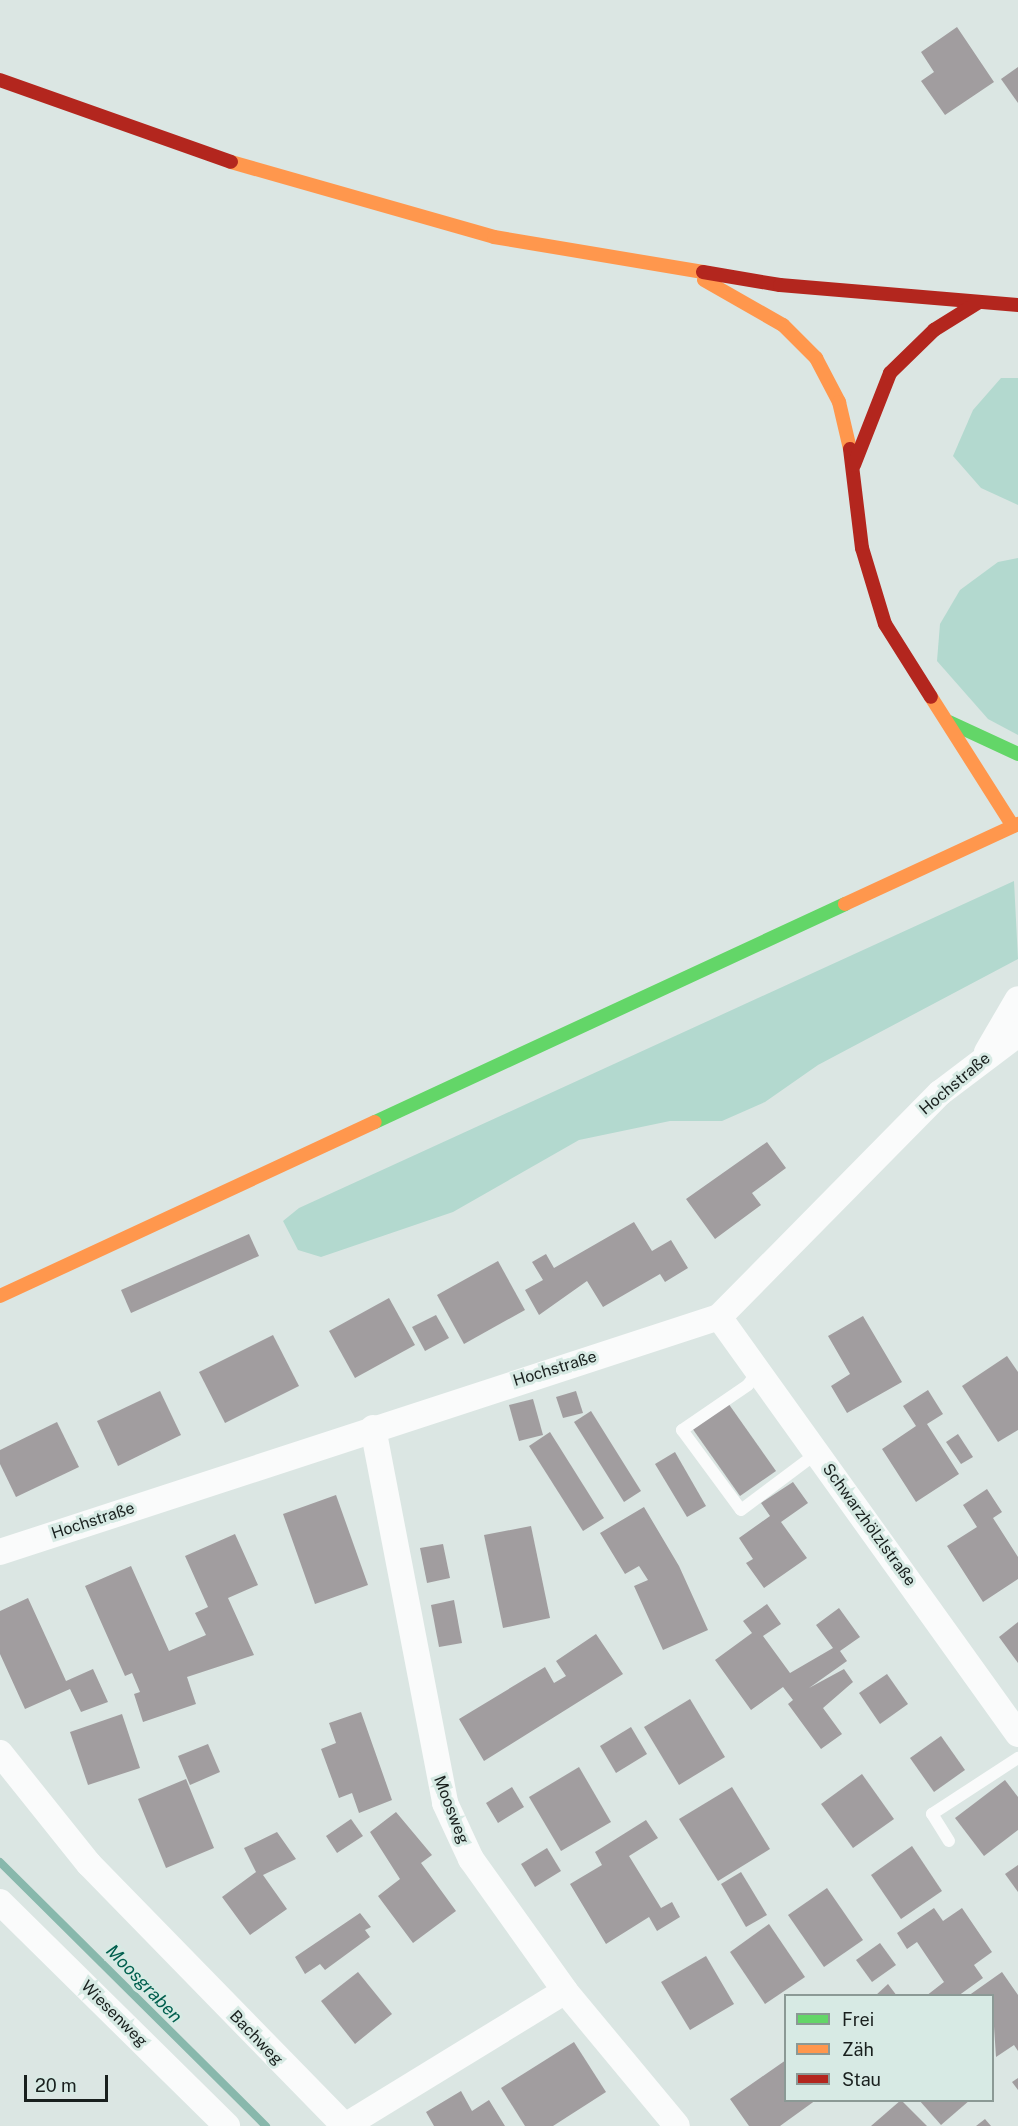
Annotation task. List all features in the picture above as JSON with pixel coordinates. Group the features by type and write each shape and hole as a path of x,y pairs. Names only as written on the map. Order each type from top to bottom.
{"main road":[{"path":"0,80 280,180 494,237 689,271 1018,305"},
{"path":"0,1296 1016,828 885,624 862,548 854,465 839,402 816,358 783,326 689,271"},
{"path":"854,465 890,373 934,330 979,302"},
{"path":"949,721 1018,754"}],"street":[{"path":"984,1058 1018,999"},
{"name":"Hochstraße","path":"0,1552 373,1428 719,1317 940,1093 1018,1034"},
{"name":"Schwarzhölzlstraße","path":"719,1317 1018,1734"},
{"name":"Moosweg","path":"373,1428 445,1803 471,1859 565,1991 677,2126"},
{"name":"Bachweg","path":"0,1753 89,1864 345,2126 565,1991"},
{"name":"Wiesenweg","path":"0,1902 227,2126"}],"lane":[{"path":"758,1371 748,1385 682,1430 741,1510 817,1453"},
{"path":"949,1841 932,1814 1018,1758"}],"green space":[{"path":"1001,378 1018,378 1018,505 981,488 953,456 973,410"},
{"path":"1018,558 1018,735 988,719 937,661 940,624 960,590 998,562"},
{"path":"1014,881 1018,959 818,1065 765,1102 722,1121 670,1121 579,1140 453,1212 321,1257 298,1250 283,1221 299,1208"}],"building":[{"path":"957,27 994,82 945,115 921,81 934,72 921,52"},
{"path":"1018,67 1018,103 1001,79"},
{"path":"767,1142 786,1168 752,1193 761,1205 715,1239 686,1199"},
{"path":"634,1222 652,1251 671,1240 688,1268 665,1282 660,1274 603,1307 587,1281 539,1315 525,1290 543,1280 532,1262 546,1254 554,1268"},
{"path":"249,1234 259,1256 131,1313 121,1290"},
{"path":"498,1261 525,1310 464,1344 437,1295"},
{"path":"389,1298 415,1345 355,1378 329,1331"},
{"path":"436,1315 449,1338 425,1351 412,1327"},
{"path":"863,1316 902,1382 847,1413 831,1386 850,1374 828,1336"},
{"path":"273,1335 299,1386 225,1423 199,1372"},
{"path":"1007,1356 1018,1372 1018,1430 998,1442 962,1386"},
{"path":"928,1390 943,1414 927,1424 959,1474 916,1502 882,1449 916,1426 903,1406"},
{"path":"160,1391 181,1435 118,1466 97,1421"},
{"path":"576,1391 583,1413 563,1418 556,1397"},
{"path":"533,1399 543,1435 519,1441 509,1405"},
{"path":"728,1403 776,1471 740,1496 692,1428"},
{"path":"591,1411 641,1491 624,1502 574,1422"},
{"path":"57,1422 79,1467 16,1497 0,1464 0,1450"},
{"path":"550,1432 604,1518 583,1531 529,1446"},
{"path":"958,1434 973,1457 961,1464 946,1442"},
{"path":"675,1452 706,1506 687,1517 655,1464"},
{"path":"793,1482 808,1503 781,1522 807,1558 764,1588 746,1563 753,1559 739,1538 770,1516 761,1503"},
{"path":"987,1489 1002,1512 993,1518 1018,1557 1018,1579 983,1602 947,1546 977,1527 963,1505"},
{"path":"336,1495 368,1585 315,1604 283,1514"},
{"path":"644,1507 679,1566 708,1630 663,1650 634,1586 648,1580 639,1566 625,1574 600,1533"},
{"path":"531,1526 550,1618 503,1628 484,1535"},
{"path":"235,1534 258,1585 228,1598 254,1655 187,1677 196,1704 143,1722 134,1694 140,1692 132,1673 125,1676 85,1586 131,1566 169,1651 206,1635 195,1613 208,1607 185,1556"},
{"path":"443,1544 450,1578 427,1583 420,1548"},
{"path":"28,1598 66,1681 93,1669 108,1702 81,1712 70,1689 25,1709 0,1654 0,1611"},
{"path":"454,1600 462,1643 439,1647 431,1605"},
{"path":"767,1604 781,1624 763,1636 790,1673 833,1648 816,1625 839,1608 860,1637 840,1651 847,1661 809,1688 844,1669 853,1682 823,1708 842,1734 821,1749 788,1704 793,1700 783,1687 751,1710 715,1660 752,1633 743,1621"},
{"path":"1018,1622 1018,1663 999,1637"},
{"path":"596,1634 623,1674 484,1761 459,1719 545,1667 554,1683 566,1676 556,1661"},
{"path":"887,1674 908,1704 880,1724 859,1693"},
{"path":"690,1699 725,1757 679,1785 644,1727"},
{"path":"361,1712 392,1800 359,1813 352,1793 339,1798 321,1749 336,1743 329,1723"},
{"path":"122,1714 140,1768 88,1785 70,1732"},
{"path":"631,1727 647,1754 616,1773 600,1746"},
{"path":"941,1736 965,1770 934,1792 910,1758"},
{"path":"208,1744 220,1772 190,1785 178,1756"},
{"path":"579,1767 611,1822 561,1851 529,1797"},
{"path":"862,1774 894,1819 853,1848 821,1804"},
{"path":"186,1779 214,1848 166,1868 138,1799"},
{"path":"1005,1780 1018,1797 1018,1830 984,1856 955,1818"},
{"path":"512,1787 524,1807 498,1823 486,1803"},
{"path":"732,1787 770,1849 718,1881 679,1819"},
{"path":"396,1812 432,1855 421,1863 456,1911 413,1943 378,1896 400,1879 370,1832"},
{"path":"351,1819 363,1836 337,1853 326,1836"},
{"path":"646,1820 658,1838 629,1856 661,1908 672,1902 680,1917 657,1931 649,1917 606,1944 570,1884 602,1865 595,1852"},
{"path":"277,1832 296,1859 263,1875 287,1909 250,1935 222,1897 256,1872 244,1848"},
{"path":"912,1846 942,1891 901,1919 871,1875"},
{"path":"547,1848 561,1871 535,1887 521,1864"},
{"path":"1018,1865 1018,1892 1005,1874"},
{"path":"741,1872 767,1915 746,1927 721,1884"},
{"path":"827,1888 863,1940 824,1967 788,1915"},
{"path":"934,1908 943,1921 962,1908 992,1952 974,1965 983,1978 961,1994 929,1994 944,1982 917,1942 907,1949 897,1933"},
{"path":"360,1913 371,1927 365,1930 370,1937 325,1970 320,1964 305,1974 295,1957"},
{"path":"769,1924 805,1977 765,2004 730,1952"},
{"path":"880,1943 896,1965 872,1982 856,1960"},
{"path":"706,1956 734,2004 690,2030 661,1982"},
{"path":"358,1972 392,2014 355,2044 321,2001"},
{"path":"1002,1972 1018,1995 1018,2051 1014,2045 996,2057 994,1994 971,1994"},
{"path":"888,1984 896,1994 877,1994"},
{"path":"574,2042 606,2092 553,2126 525,2126 501,2088"},
{"path":"784,2061 784,2102 813,2102 780,2126 749,2126 730,2099"},
{"path":"1018,2078 1018,2090 1012,2082"},
{"path":"461,2091 472,2111 489,2100 505,2126 434,2126 426,2112"},
{"path":"899,2102 903,2102 927,2126 871,2126"},
{"path":"921,2102 968,2102 941,2125"},
{"path":"985,2119 991,2126 976,2126"}],"waterway":[{"name":"Moosgraben","path":"0,1862 266,2126"}],"traffic: fast":[{"path":"949,722 1018,754"},
{"path":"375,1122 845,904"}],"traffic: slow":[{"path":"231,162 494,237 703,272"},
{"path":"704,280 783,325 816,358 839,402 850,449"},
{"path":"931,697 1013,826"},
{"path":"845,904 1018,824"},
{"path":"0,1296 375,1122"}],"traffic: jam":[{"path":"0,80 231,162"},
{"path":"703,272 780,285 1018,305"},
{"path":"854,465 890,373 934,330 979,302"},
{"path":"850,449 862,548 885,624 931,697"}]}
